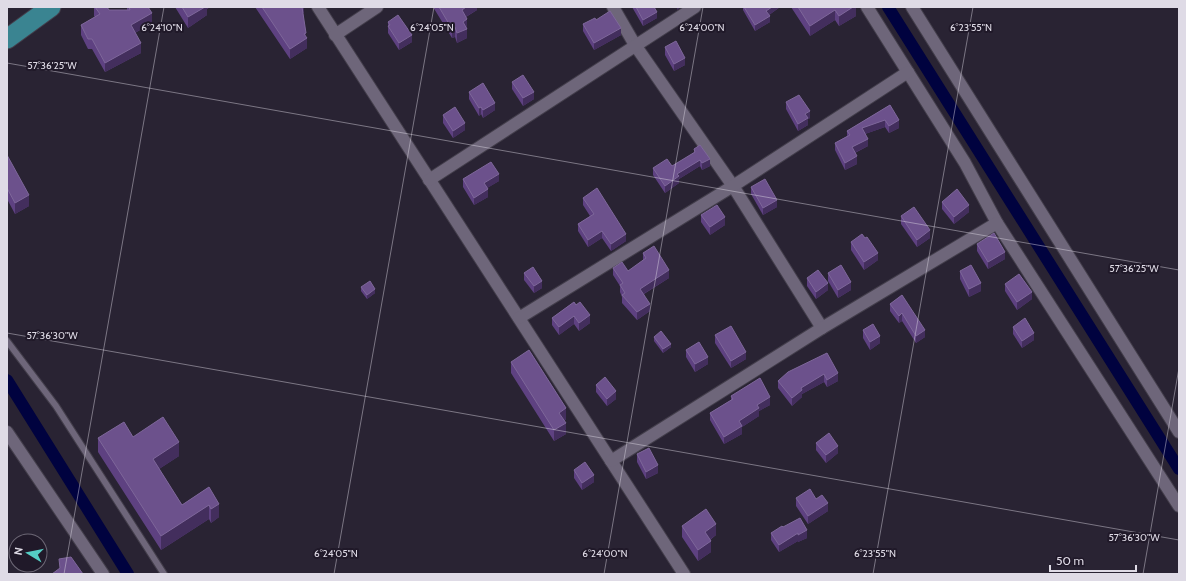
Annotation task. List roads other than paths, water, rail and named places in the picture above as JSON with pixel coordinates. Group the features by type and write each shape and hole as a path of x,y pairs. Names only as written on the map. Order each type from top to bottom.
{"main road":[{"path":"7,39 51,7"}],"street":[{"path":"318,7 684,574"},
{"path":"335,35 378,7"},
{"path":"613,7 635,45 733,186 822,328"},
{"path":"429,180 694,7"},
{"path":"868,7 965,163 997,223 1179,506"},
{"path":"912,7 1179,432"},
{"path":"519,318 733,186 908,72"},
{"path":"611,461 822,328 997,223"},
{"path":"7,432 103,574"}],"lane":[{"path":"7,341 56,406 164,574"}],"waterway":[{"path":"888,7 1179,469"},
{"path":"7,380 128,574"}]}
